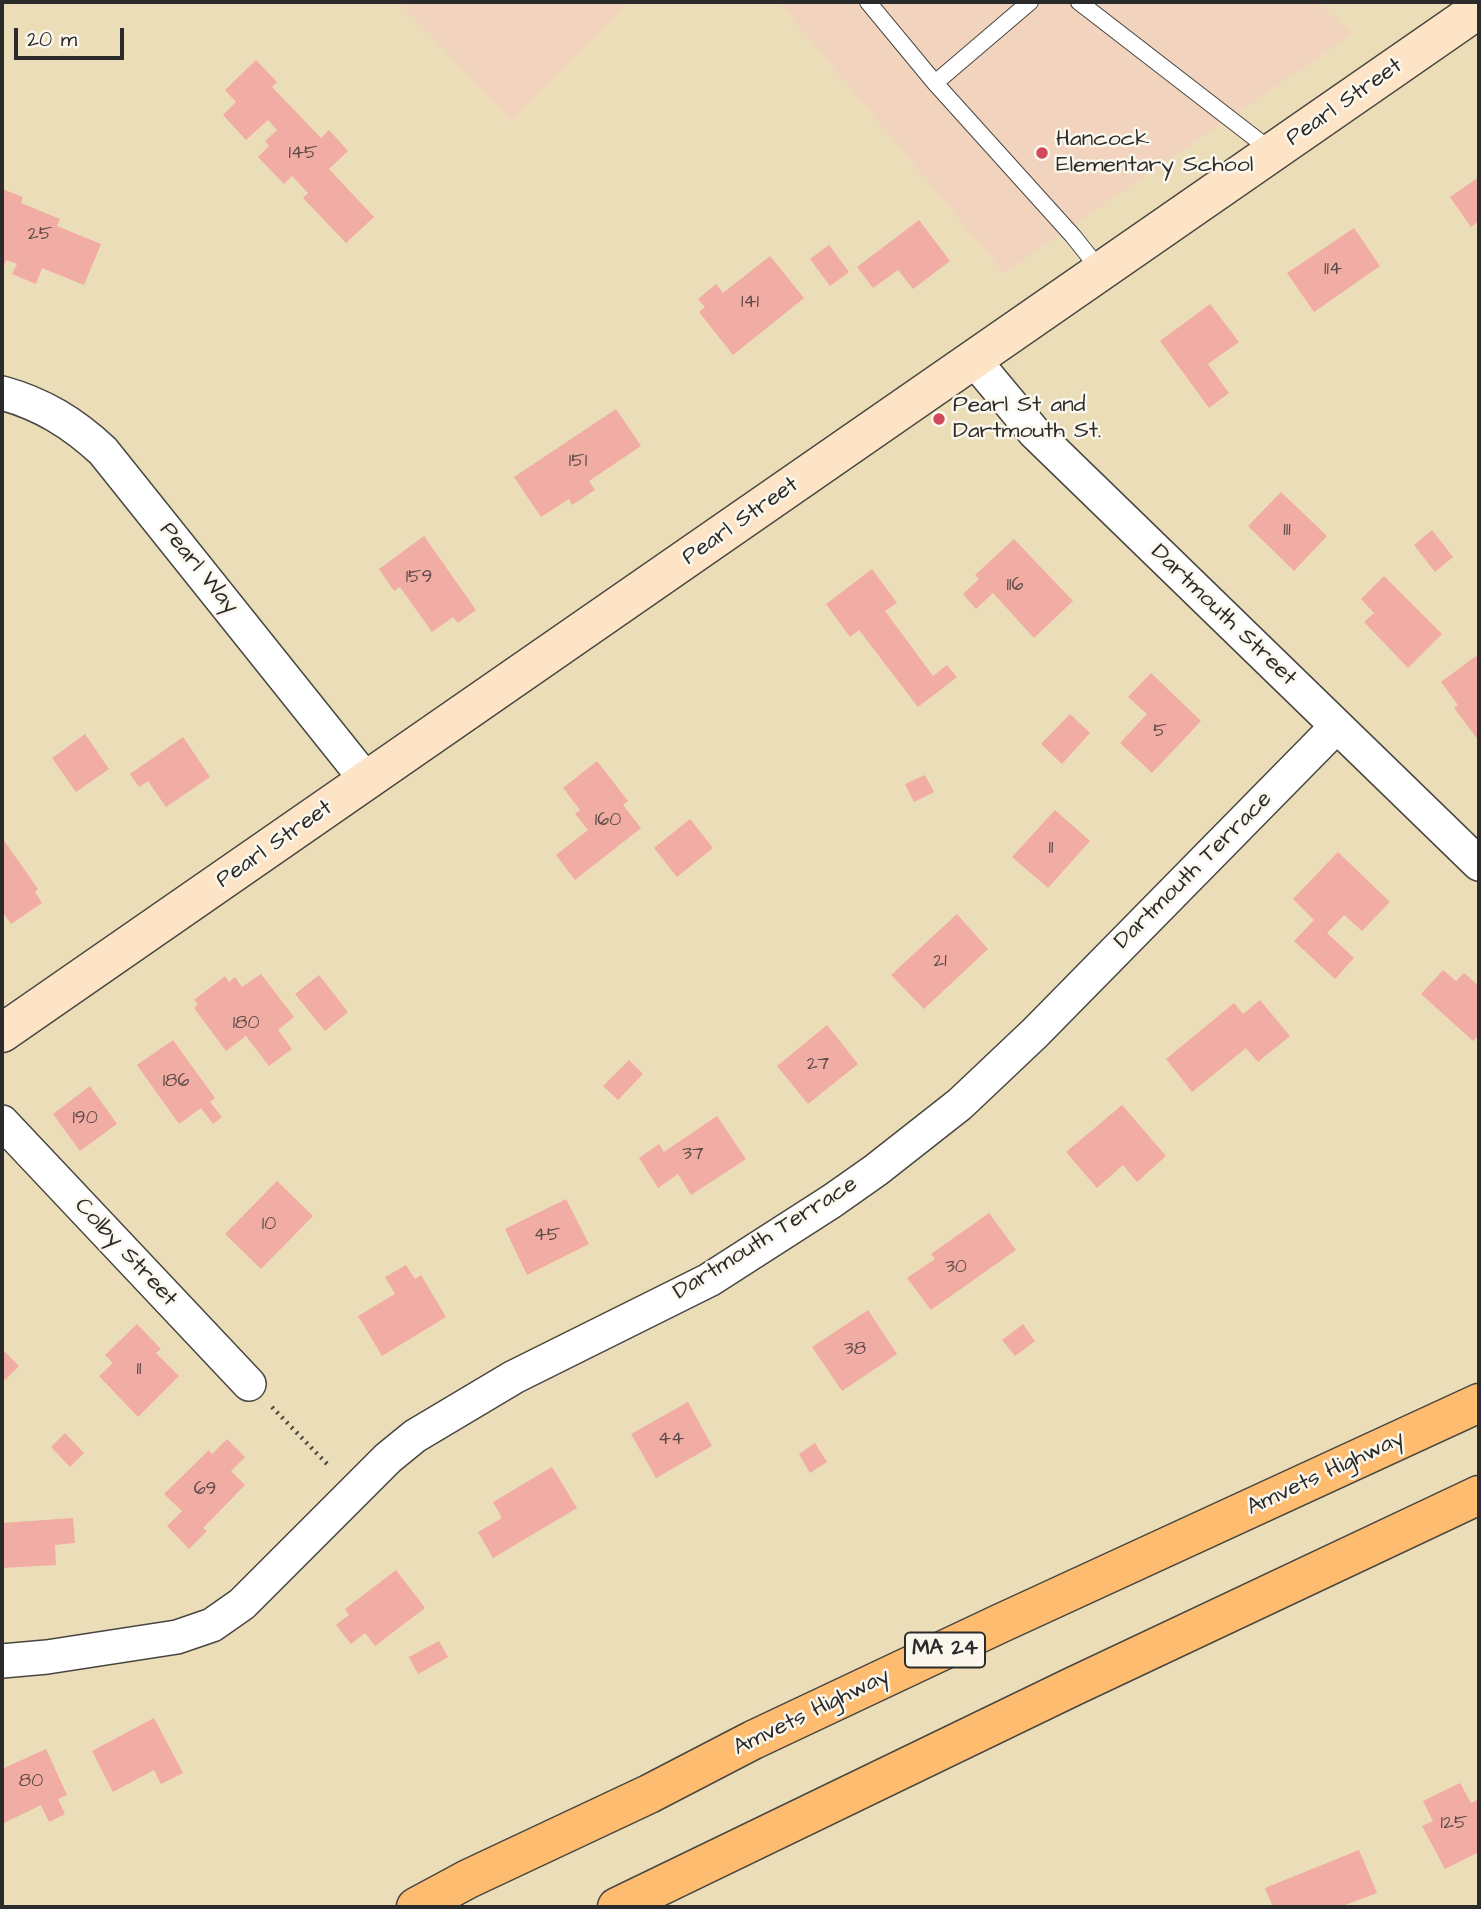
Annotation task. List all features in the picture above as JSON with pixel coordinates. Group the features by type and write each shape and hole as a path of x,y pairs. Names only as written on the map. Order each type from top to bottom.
{"highway":[{"name":"Amvets Highway","path":"415,1907 790,1723 1479,1403"},
{"path":"617,1907 1073,1686 1479,1495"}],"street":[{"name":"Pearl Street","path":"2,1033 1479,9"},
{"name":"Dartmouth Street","path":"974,360 1034,432 1479,863"},
{"name":"Pearl Way","path":"2,393 52,412 79,430 103,451 367,781"},
{"name":"Dartmouth Terrace","path":"2,1661 47,1657 177,1637 212,1625 242,1604 388,1458 415,1436 524,1372 709,1280 876,1170 960,1104 1035,1033 1336,727"},
{"name":"Colby Street","path":"2,1122 249,1384"}],"lane":[{"path":"869,2 935,83 1073,236 1100,270"},
{"path":"935,83 1030,2"},
{"path":"1079,2 1273,152"}],"path":[{"path":"249,1384 354,1492"}],"shaded area":[{"path":"399,2 629,2 511,121"},
{"name":"Hancock Elementary School","path":"779,2 1319,2 1352,34 1004,273"}],"building":[{"path":"256,60 277,82 272,87 321,138 329,130 348,151 329,169 374,217 346,243 303,198 308,193 292,176 284,184 258,157 269,146 265,141 277,130 268,120 246,140 223,115 236,102 225,90"},
{"path":"1479,177 1479,221 1471,227 1450,197"},
{"path":"2,189 23,197 21,203 60,219 57,226 101,244 84,285 42,268 36,284 12,274 17,264 6,260 2,272"},
{"path":"919,220 950,261 913,289 898,270 873,288 857,267"},
{"path":"1354,228 1380,266 1314,312 1287,273"},
{"path":"829,245 849,272 830,286 810,259"},
{"path":"770,256 804,298 733,355 699,312 705,307 698,299 716,284 723,293"},
{"path":"1210,304 1239,342 1208,364 1229,393 1209,408 1160,341"},
{"path":"616,409 641,446 589,481 595,490 572,505 569,499 541,517 514,477"},
{"path":"1281,492 1327,536 1294,571 1248,526"},
{"path":"1432,530 1453,557 1435,572 1414,545"},
{"path":"424,536 476,610 458,623 453,617 432,632 400,587 394,591 379,569"},
{"path":"1014,539 1073,601 1034,638 993,593 976,609 963,594 979,579 975,575"},
{"path":"872,569 897,603 885,611 933,676 947,665 957,677 918,707 859,630 850,637 826,604"},
{"path":"1384,576 1442,634 1408,668 1364,622 1374,613 1361,599"},
{"path":"1476,656 1479,660 1479,741 1454,708 1458,705 1441,682"},
{"path":"1151,673 1201,721 1152,773 1120,743 1147,714 1128,697"},
{"path":"1070,714 1090,733 1062,764 1041,744"},
{"path":"85,734 109,769 76,792 52,758"},
{"path":"183,737 210,777 166,807 148,781 139,787 130,774"},
{"path":"597,761 628,801 623,805 641,828 575,880 556,855 588,830 575,814 580,810 563,788"},
{"path":"925,775 934,792 914,802 905,784"},
{"path":"1055,810 1090,841 1048,888 1012,857"},
{"path":"690,819 713,848 677,877 654,848"},
{"path":"3,839 38,889 35,892 42,903 11,924 4,914 2,915"},
{"path":"1338,852 1390,902 1362,931 1344,915 1327,933 1354,958 1335,979 1294,941 1314,920 1293,899"},
{"path":"957,914 988,949 924,1009 891,975"},
{"path":"1443,970 1456,981 1464,973 1479,986 1479,1035 1473,1041 1421,994"},
{"path":"261,974 294,1017 278,1030 292,1049 269,1066 246,1036 226,1051 194,1008 198,1004 194,1000 225,976 229,982 235,977 242,987"},
{"path":"319,975 348,1012 325,1031 295,994"},
{"path":"1260,1000 1290,1036 1258,1062 1246,1048 1192,1092 1166,1059 1234,1003 1243,1014"},
{"path":"827,1025 858,1064 808,1104 777,1066"},
{"path":"173,1040 215,1098 210,1102 222,1117 213,1124 201,1108 179,1124 137,1065"},
{"path":"629,1060 643,1074 618,1100 603,1086"},
{"path":"90,1086 117,1124 80,1151 53,1114"},
{"path":"1122,1105 1166,1156 1137,1182 1123,1165 1097,1188 1066,1152"},
{"path":"717,1116 746,1159 691,1195 678,1174 658,1188 639,1158 659,1144 664,1152"},
{"path":"277,1181 313,1216 261,1269 225,1234"},
{"path":"566,1199 589,1244 527,1275 505,1229"},
{"path":"989,1213 1016,1250 931,1310 907,1278 935,1259 931,1254"},
{"path":"406,1265 415,1279 421,1275 446,1317 382,1356 358,1316 395,1294 385,1277"},
{"path":"868,1310 897,1354 842,1391 812,1347"},
{"path":"137,1324 161,1349 156,1353 179,1376 138,1417 99,1376 113,1363 105,1355"},
{"path":"1023,1324 1035,1341 1015,1356 1002,1340"},
{"path":"2,1349 19,1366 5,1380 2,1376"},
{"path":"688,1402 712,1446 656,1478 631,1434"},
{"path":"65,1433 84,1453 70,1467 51,1447"},
{"path":"227,1439 245,1457 231,1471 245,1485 203,1528 207,1531 189,1549 167,1526 182,1511 164,1494 209,1450 212,1454"},
{"path":"815,1443 827,1462 810,1473 799,1454"},
{"path":"552,1467 577,1508 493,1558 478,1532 502,1518 493,1502"},
{"path":"73,1518 75,1543 55,1545 56,1565 2,1568 2,1523"},
{"path":"396,1570 425,1608 375,1646 365,1633 351,1644 336,1625 349,1615 345,1609"},
{"path":"439,1641 448,1657 418,1674 409,1657"},
{"path":"154,1718 183,1773 161,1784 154,1770 113,1792 92,1751"},
{"path":"46,1749 67,1795 58,1799 65,1814 49,1822 41,1805 2,1824 2,1769"},
{"path":"1460,1783 1471,1803 1479,1799 1479,1852 1445,1869 1422,1826 1433,1821 1423,1801"},
{"path":"1359,1850 1377,1893 1340,1907 1273,1907 1265,1888"}],"place":[{"name":"Hancock Elementary School","path":"1042,153"},
{"name":"Pearl St and Dartmouth St.","path":"939,419"}]}
